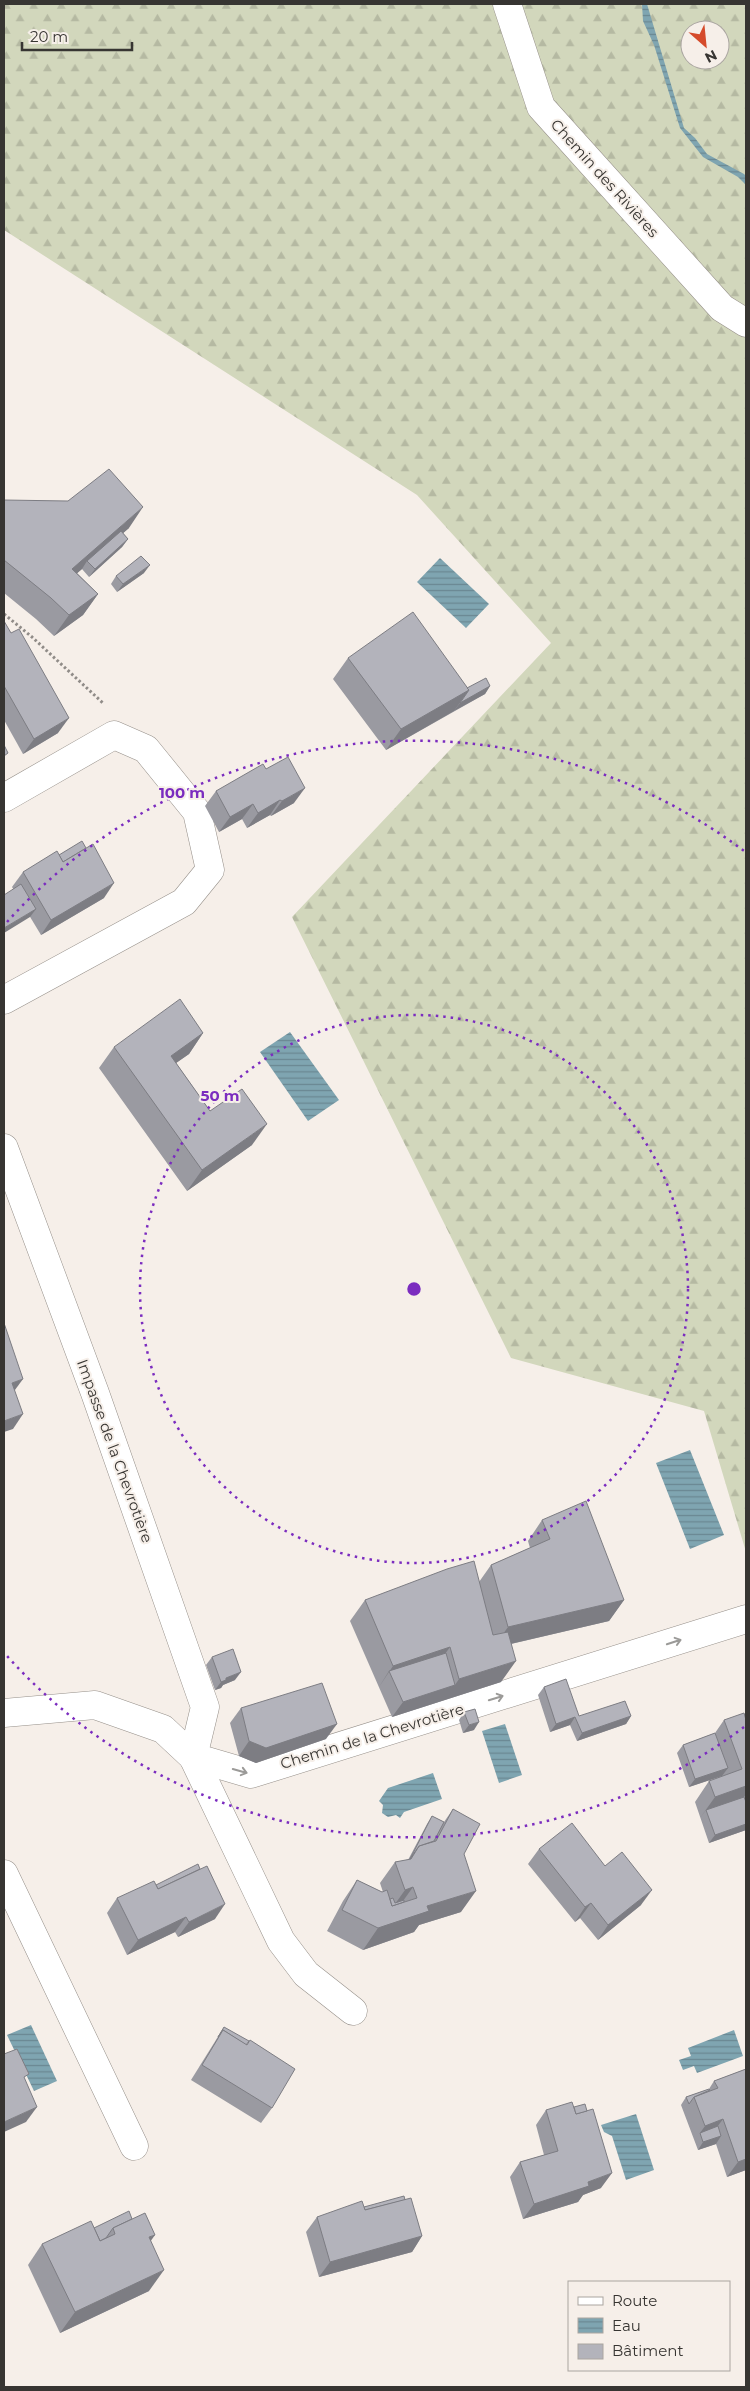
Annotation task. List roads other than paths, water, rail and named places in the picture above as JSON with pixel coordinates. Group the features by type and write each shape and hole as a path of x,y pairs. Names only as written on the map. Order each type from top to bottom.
{"street":[{"name":"Chemin des Rivières","path":"507,4 541,106 722,308 746,323"},
{"path":"4,798 114,735 146,749 197,812 210,870 184,902 4,1000"},
{"name":"Impasse de la Chevrotière","path":"4,1148 95,1393 205,1706 193,1757"},
{"name":"Chemin de la Chevrotière","path":"4,1713 95,1705 163,1730 193,1757 252,1774 746,1619"},
{"path":"193,1757 281,1941 306,1974 353,2011"},
{"path":"4,1874 134,2146"}],"water":[{"path":"642,4 647,4 684,128 695,138 707,154 744,174 746,176 746,185 738,177 703,157 680,128 654,45 643,21"},
{"path":"440,558 489,604 466,628 417,582"},
{"path":"290,1032 339,1100 308,1121 260,1052"},
{"path":"690,1450 724,1535 690,1549 656,1463"},
{"path":"505,1724 522,1775 499,1783 482,1731"},
{"path":"433,1773 442,1799 404,1812 400,1818 396,1815 388,1817 382,1813 383,1805 379,1801 388,1788"},
{"path":"31,2025 57,2081 34,2091 7,2035"},
{"path":"734,2030 743,2056 697,2073 694,2066 683,2070 679,2060 691,2056 688,2048"},
{"path":"636,2114 654,2170 626,2180 612,2136 604,2132 601,2125"}]}
